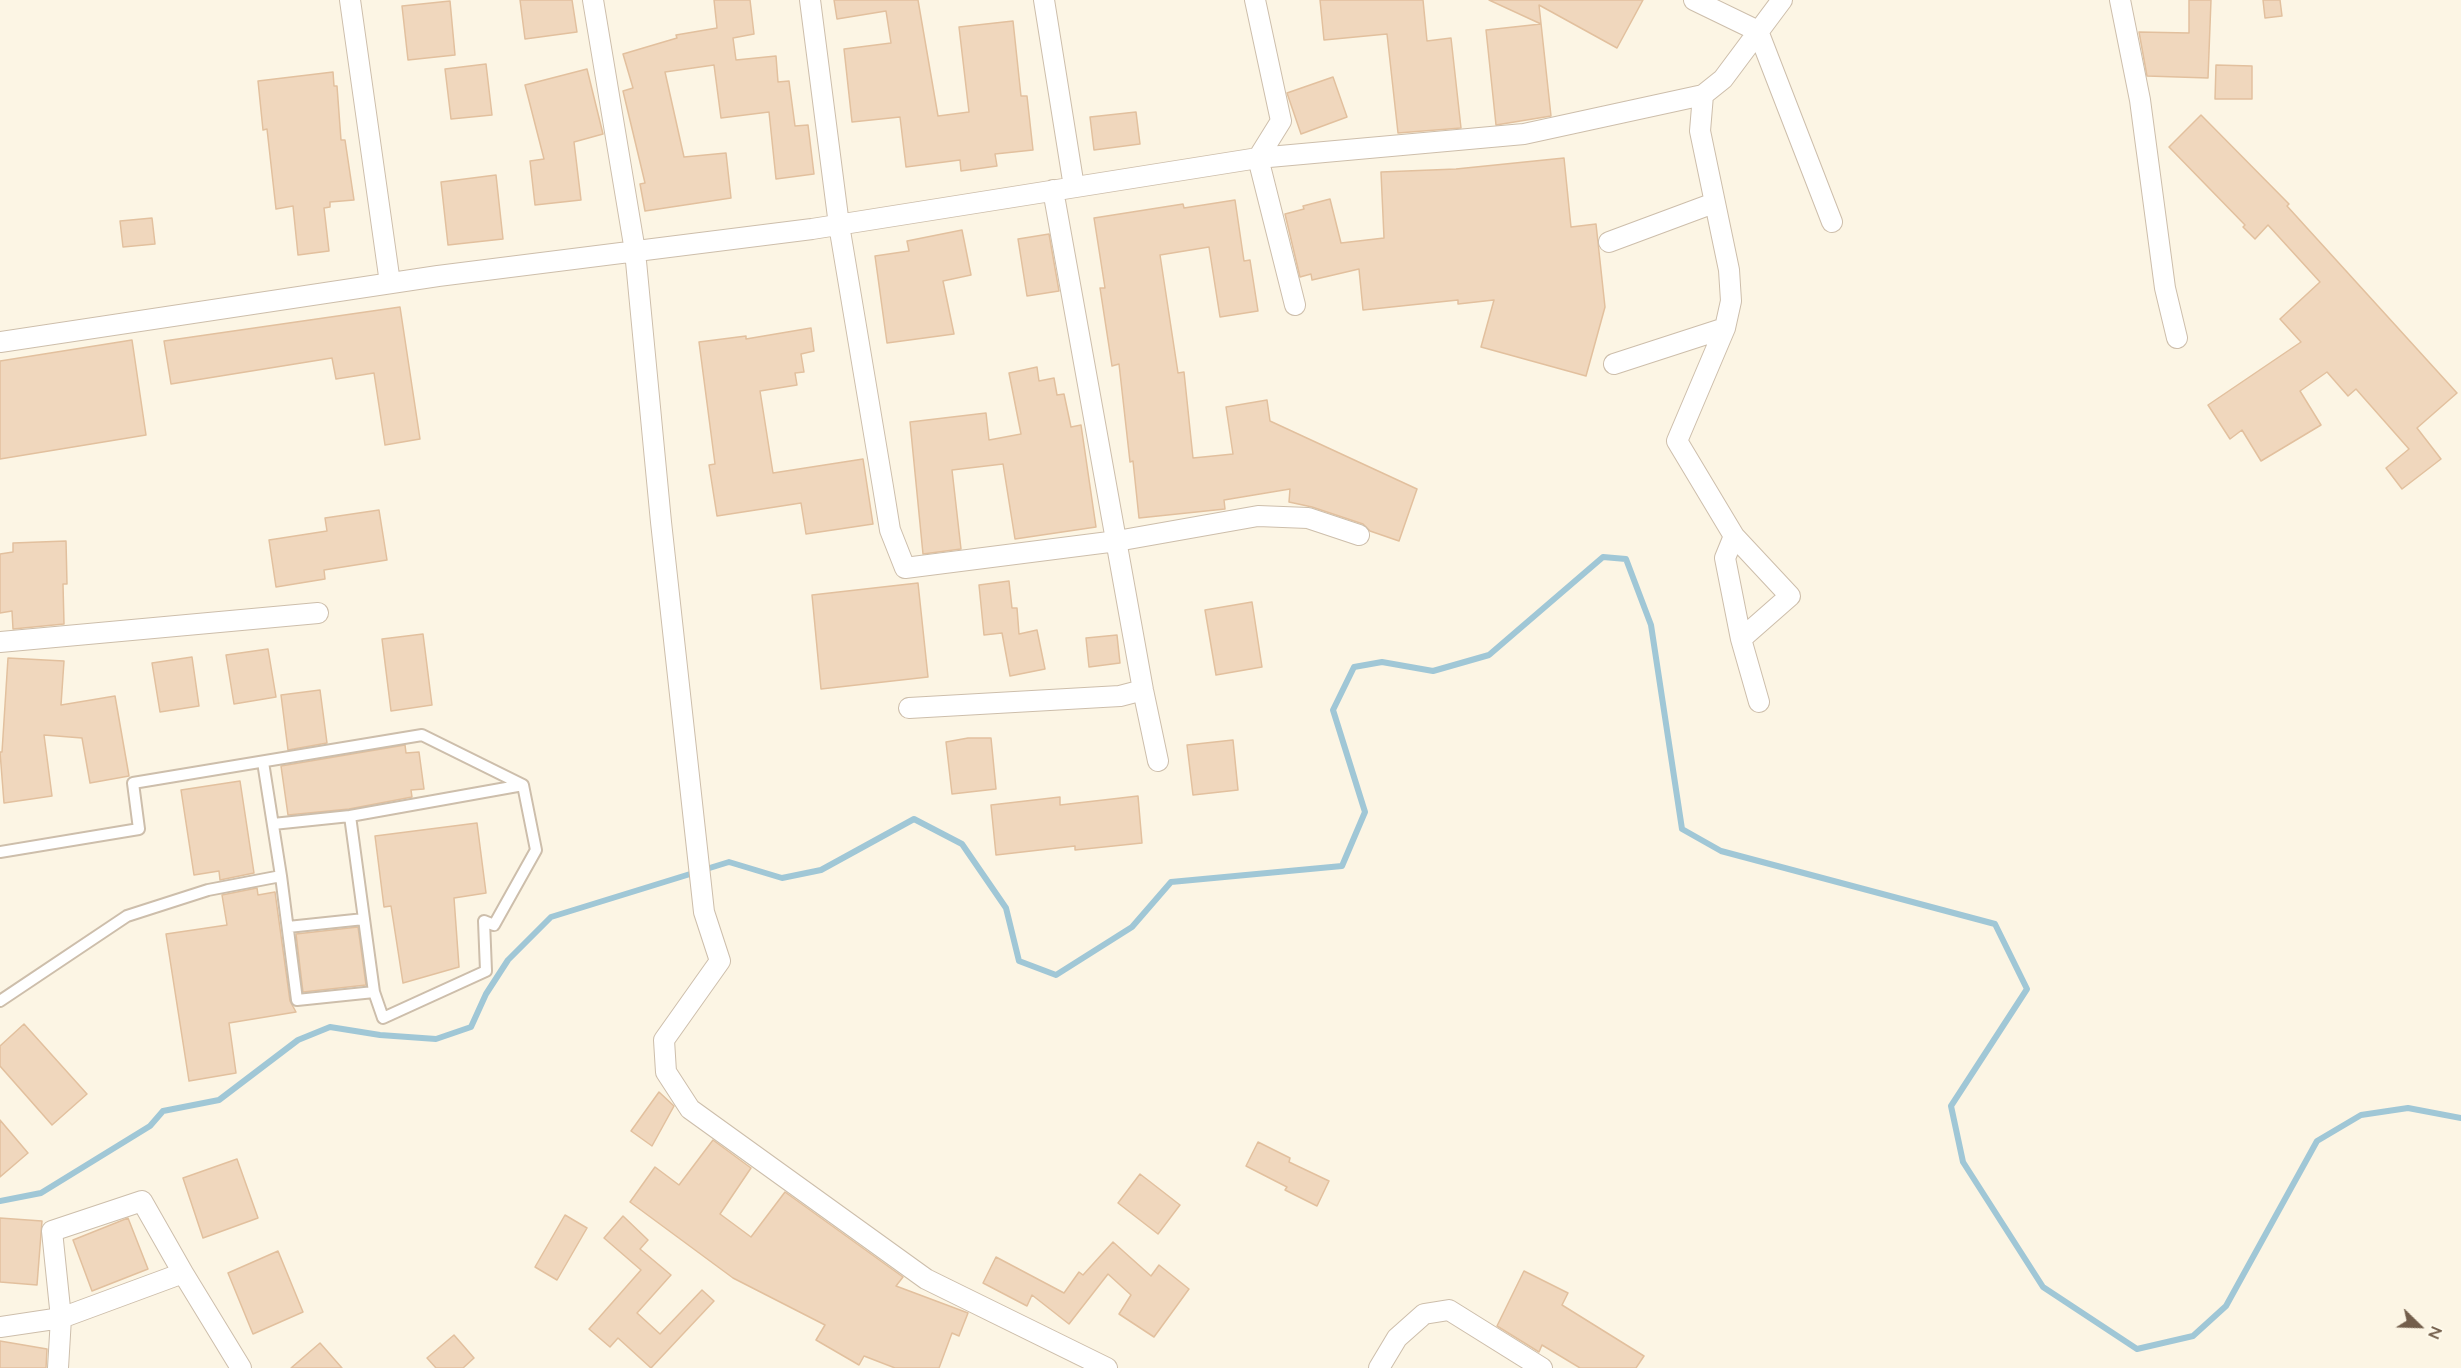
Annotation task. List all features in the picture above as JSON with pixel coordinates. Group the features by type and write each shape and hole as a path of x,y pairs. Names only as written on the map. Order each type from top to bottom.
{"street":[{"path":"350,0 390,283"},
{"path":"593,0 634,251 704,912 720,961 664,1041 666,1072 690,1109 926,1280 1107,1368"},
{"path":"810,0 839,225 890,531 905,568 1117,541 1258,516 1308,518 1359,535"},
{"path":"1044,0 1074,187"},
{"path":"1255,0 1281,122 1258,158 1295,305"},
{"path":"1694,0 1758,31 1832,222"},
{"path":"0,342 390,283 839,225 1258,158 1524,134 1703,95 1723,79 1782,0"},
{"path":"2120,0 2140,100 2165,288 2177,338"},
{"path":"1703,95 1700,131 1729,270 1731,301 1725,328 1677,441 1734,536 1790,596 1742,639"},
{"path":"1053,190 1143,690 1158,761"},
{"path":"1609,242 1714,203"},
{"path":"1614,364 1725,328"},
{"path":"1734,536 1725,558 1742,639 1759,702"},
{"path":"0,642 318,613"},
{"path":"909,708 1120,696 1143,690"},
{"path":"58,1368 61,1318 52,1231 142,1201 241,1368"},
{"path":"0,1328 61,1318 183,1273"},
{"path":"1379,1368 1397,1338 1424,1314 1449,1310 1542,1368"}],"lane":[{"path":"0,852 139,829 133,783 422,735 523,785"},
{"path":"263,762 297,1000 374,992"},
{"path":"273,824 350,816 523,785"},
{"path":"350,816 374,992 383,1018 486,971 484,921 494,925 536,850 523,785"},
{"path":"0,1001 127,916 208,890 281,876"},
{"path":"288,927 364,919"}],"building":[{"path":"520,0 572,0 577,32 525,39"},
{"path":"714,0 750,0 754,34 733,38 736,60 776,56 778,82 789,81 795,126 808,125 814,174 776,179 769,112 721,118 714,65 665,72 684,157 726,153 731,198 645,211 640,184 645,183 623,91 633,88 623,54 677,38 676,35 717,28"},
{"path":"834,0 918,0 938,116 969,112 959,27 1013,21 1021,96 1027,96 1033,150 995,154 997,166 961,171 960,160 906,167 900,117 852,122 844,49 891,43 886,11 837,19"},
{"path":"1320,0 1423,0 1427,41 1451,38 1461,128 1398,133 1387,34 1324,40"},
{"path":"1489,0 1643,0 1617,48 1539,5 1551,116 1496,125 1486,30 1541,24"},
{"path":"2189,0 2211,0 2208,78 2147,76 2139,32 2189,33"},
{"path":"2263,0 2280,0 2282,16 2265,18"},
{"path":"450,1 455,55 408,60 402,6"},
{"path":"486,64 492,115 451,119 445,69"},
{"path":"2216,65 2252,66 2252,99 2215,99"},
{"path":"587,69 603,134 574,142 581,200 535,205 530,161 544,159 525,85"},
{"path":"333,72 334,86 337,86 341,140 345,140 354,200 330,202 330,207 324,208 329,251 298,255 293,206 276,209 267,129 263,130 258,81"},
{"path":"1333,77 1347,117 1301,134 1287,93"},
{"path":"1136,112 1140,144 1094,150 1090,117"},
{"path":"2201,115 2289,204 2287,206 2457,393 2417,428 2441,459 2402,489 2386,468 2409,449 2356,389 2348,396 2327,372 2300,391 2321,425 2261,461 2242,430 2230,439 2208,405 2301,342 2280,319 2320,282 2268,225 2255,239 2243,227 2245,225 2169,147"},
{"path":"1564,158 1571,227 1596,224 1605,307 1586,376 1481,347 1494,300 1458,304 1458,300 1363,310 1359,269 1312,280 1311,274 1300,277 1285,214 1304,209 1303,206 1330,199 1341,243 1384,238 1381,172 1456,169"},
{"path":"496,175 503,239 448,245 441,182"},
{"path":"1235,200 1244,261 1250,260 1258,311 1220,317 1209,247 1160,255 1178,373 1184,372 1193,458 1233,454 1226,407 1267,400 1270,421 1417,489 1399,541 1370,531 1363,524 1289,502 1290,489 1224,500 1225,509 1139,518 1119,364 1112,366 1100,288 1105,288 1094,218 1183,204 1184,208"},
{"path":"152,218 155,244 123,247 120,221"},
{"path":"962,230 971,275 943,281 954,334 887,343 875,256 909,251 907,241"},
{"path":"1049,234 1059,291 1027,296 1018,239"},
{"path":"400,307 420,439 385,445 374,373 336,379 332,358 171,384 164,341"},
{"path":"811,328 814,351 801,354 804,372 795,373 797,385 760,391 773,473 863,459 873,524 806,534 801,503 717,516 709,465 715,464 699,342 746,336 746,339"},
{"path":"132,340 146,435 0,459 0,361"},
{"path":"1037,367 1039,381 1054,378 1057,395 1064,394 1071,427 1081,425 1096,527 1015,539 1003,464 952,470 961,549 923,554 910,422 986,413 989,440 1021,434 1009,373"},
{"path":"379,510 387,560 324,570 325,579 276,587 269,540 327,531 325,518"},
{"path":"66,541 67,584 63,584 64,624 13,629 12,611 0,613 0,554 13,552 13,543"},
{"path":"1009,581 1012,608 1017,608 1019,634 1037,630 1045,669 1010,676 1002,633 984,635 979,585"},
{"path":"918,583 928,677 821,689 812,595"},
{"path":"1252,602 1262,667 1216,675 1205,610"},
{"path":"423,634 432,705 391,711 382,639"},
{"path":"1117,635 1120,663 1089,667 1086,638"},
{"path":"268,649 276,697 234,704 226,655"},
{"path":"192,657 199,706 160,712 152,663"},
{"path":"8,658 64,661 61,705 115,696 129,776 90,783 82,738 44,735 52,796 4,803 0,752 2,752"},
{"path":"320,690 327,743 288,750 281,695"},
{"path":"968,738 991,738 996,789 952,794 946,742"},
{"path":"1233,740 1238,790 1193,795 1187,745"},
{"path":"405,745 406,753 419,752 424,789 411,790 412,797 349,809 288,815 281,766"},
{"path":"240,781 254,873 220,880 219,871 194,875 181,790"},
{"path":"1138,796 1142,843 1075,850 1075,846 996,855 991,805 1060,797 1060,805"},
{"path":"477,823 486,893 454,898 459,967 403,983 391,906 384,907 375,836"},
{"path":"257,888 258,895 275,892 290,1001 296,1012 229,1023 236,1073 189,1081 166,934 227,925 222,895"},
{"path":"358,927 366,985 303,992 296,934"},
{"path":"24,1024 87,1094 52,1125 0,1066 0,1046"},
{"path":"659,1092 674,1106 652,1146 631,1131"},
{"path":"0,1120 28,1153 0,1177"},
{"path":"713,1140 751,1168 720,1214 751,1237 785,1192 903,1277 896,1286 968,1313 959,1336 952,1333 939,1368 895,1368 864,1356 859,1365 816,1340 825,1325 733,1278 630,1202 655,1167 679,1185"},
{"path":"1258,1142 1290,1158 1289,1162 1329,1181 1317,1206 1285,1190 1287,1187 1246,1166"},
{"path":"237,1159 258,1218 203,1238 183,1178"},
{"path":"1140,1174 1180,1205 1158,1234 1118,1203"},
{"path":"565,1215 587,1228 557,1280 535,1267"},
{"path":"623,1216 648,1240 640,1249 671,1275 637,1313 660,1334 702,1290 714,1301 651,1368 618,1338 610,1347 589,1329 641,1270 604,1238"},
{"path":"0,1218 42,1221 37,1285 0,1282"},
{"path":"128,1218 148,1269 92,1291 73,1240"},
{"path":"1113,1242 1151,1276 1159,1265 1189,1289 1154,1337 1119,1314 1131,1295 1108,1274 1069,1324 1032,1295 1027,1306 983,1283 996,1257 1064,1293 1079,1272 1083,1275"},
{"path":"278,1251 303,1312 253,1334 228,1273"},
{"path":"1524,1271 1568,1293 1562,1305 1644,1356 1636,1368 1580,1368 1542,1345 1539,1352 1497,1326"},
{"path":"454,1335 474,1358 463,1368 436,1368 427,1358"},
{"path":"0,1341 47,1349 46,1368 0,1368"},
{"path":"320,1343 342,1368 291,1368"}],"waterway":[{"path":"0,1201 41,1193 150,1126 163,1111 219,1100 298,1040 330,1027 380,1035 436,1039 471,1027 486,994 508,960 551,917 729,862 782,878 821,870 914,819 962,844 1006,908 1019,961 1056,975 1132,927 1171,882 1342,866 1365,812 1333,710 1354,667 1382,662 1433,671 1489,655 1603,557 1626,559 1651,625 1682,829 1721,851 1995,924 2027,989 1951,1106 1963,1162 2043,1287 2137,1349 2193,1336 2226,1306 2317,1141 2361,1115 2408,1108 2461,1118"}]}
